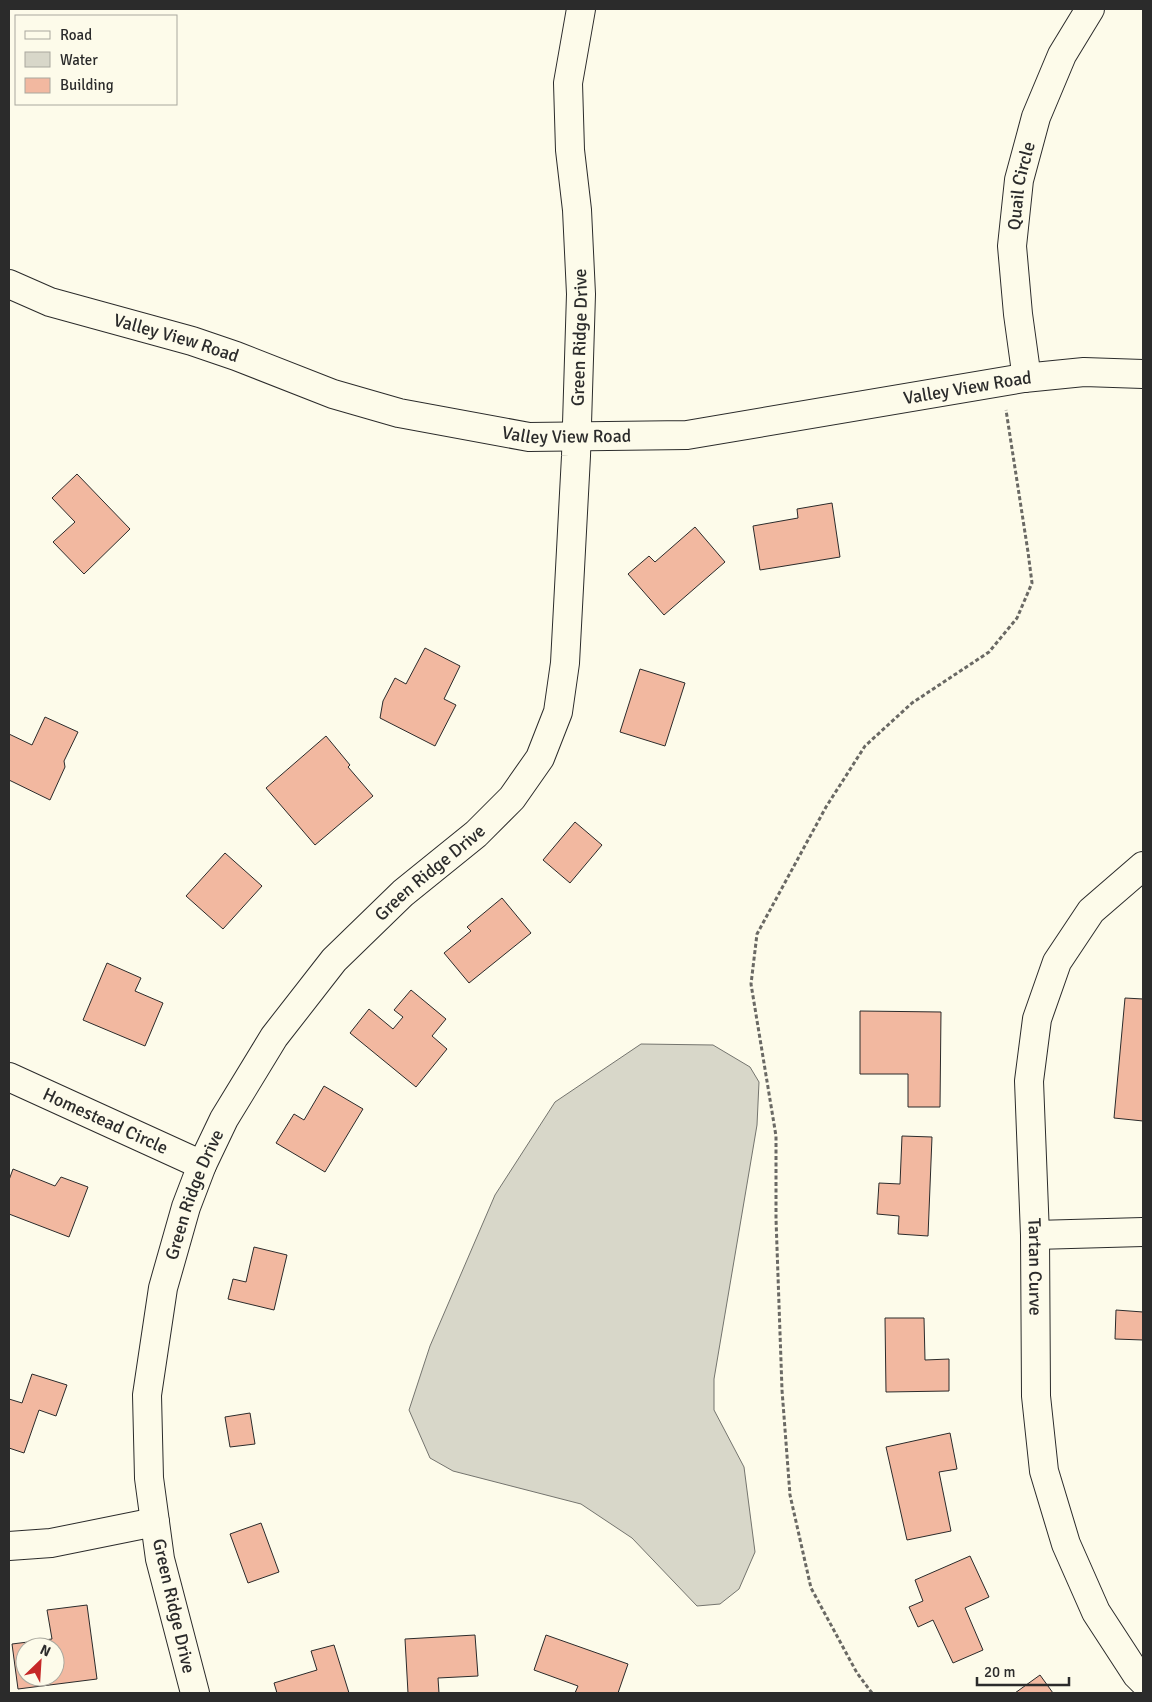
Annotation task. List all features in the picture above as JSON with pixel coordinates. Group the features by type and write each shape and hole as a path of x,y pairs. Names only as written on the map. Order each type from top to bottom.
{"street":[{"name":"Green Ridge Drive","path":"195,1693 160,1559 149,1478 147,1395 163,1288 186,1207 202,1165 224,1119 274,1037 334,960 403,893 476,834 512,798 540,758 558,712 565,663 581,294 577,210 570,150 568,82 581,9"},
{"name":"Quail Circle","path":"1013,380 1026,372 1018,314 1012,246 1019,180 1036,117 1062,55 1090,9"},
{"name":"Valley View Road","path":"9,284 50,302 192,341 333,394 399,413 529,437 687,435 1013,380 1084,372 1143,374"},
{"name":"Tartan Curve","path":"1143,866 1090,910 1057,962 1037,1019 1030,1081 1035,1235 1036,1396 1044,1471 1066,1544 1096,1612 1137,1675 1143,1681"},
{"name":"Homestead Circle","path":"9,1077 202,1165"},
{"path":"1035,1235 1143,1232"},
{"path":"9,1546 51,1542 155,1522"}],"path":[{"path":"872,1693 857,1674 811,1588 790,1495 782,1390 779,1314 776,1136 751,984 757,934 826,807 865,746 912,704 989,652 1017,618 1032,583 1013,380"}],"water":[{"path":"641,1044 713,1045 750,1067 759,1082 757,1125 714,1379 714,1410 744,1467 755,1552 739,1589 720,1604 697,1606 632,1538 581,1504 453,1471 430,1458 409,1410 430,1346 495,1195 555,1102"}],"building":[{"path":"77,474 130,529 84,574 53,542 75,522 52,498"},
{"path":"832,503 840,557 760,570 753,526 798,518 797,509"},
{"path":"695,527 725,562 664,615 628,574 649,556 655,562"},
{"path":"425,648 460,666 444,699 456,705 435,746 380,718 383,701 395,678 406,684"},
{"path":"640,669 685,683 665,746 620,732"},
{"path":"45,717 78,732 64,761 65,767 50,800 9,780 9,734 32,745"},
{"path":"326,736 350,765 348,767 373,796 315,845 266,788"},
{"path":"575,822 602,845 570,883 543,860"},
{"path":"225,853 262,886 223,929 186,896"},
{"path":"502,898 531,933 469,983 444,953 471,931 467,927"},
{"path":"107,963 141,978 135,991 163,1003 145,1046 83,1020"},
{"path":"411,990 446,1019 432,1036 447,1049 416,1087 350,1033 369,1009 393,1029 403,1017 394,1010"},
{"path":"1125,998 1143,999 1143,1121 1114,1118"},
{"path":"860,1011 941,1012 940,1107 908,1107 908,1074 860,1074"},
{"path":"324,1086 363,1109 325,1172 276,1143 294,1114 304,1120"},
{"path":"902,1136 932,1137 928,1236 898,1234 899,1216 877,1214 879,1183 900,1184"},
{"path":"13,1169 55,1186 61,1177 88,1187 69,1237 9,1214 9,1180"},
{"path":"254,1247 287,1255 274,1310 228,1299 233,1279 246,1282"},
{"path":"1116,1310 1143,1312 1143,1340 1115,1339"},
{"path":"885,1318 924,1318 925,1360 949,1359 949,1391 886,1392"},
{"path":"32,1374 67,1385 56,1416 39,1410 24,1453 9,1448 9,1399 22,1403"},
{"path":"250,1413 255,1444 230,1447 225,1417"},
{"path":"950,1433 957,1469 939,1472 951,1531 907,1540 886,1447"},
{"path":"261,1523 279,1572 248,1583 230,1534"},
{"path":"970,1556 989,1597 965,1608 983,1650 953,1663 933,1620 918,1627 909,1607 923,1601 915,1580"},
{"path":"87,1605 97,1679 65,1683 65,1637 52,1637 47,1610"},
{"path":"475,1635 478,1676 438,1678 439,1693 408,1693 405,1639"},
{"path":"546,1635 628,1664 618,1693 575,1693 578,1686 534,1670"},
{"path":"12,1644 15,1644 15,1666"},
{"path":"334,1645 349,1693 277,1693 274,1683 317,1670 311,1651"},
{"path":"1040,1675 1053,1693 1015,1693"},
{"path":"18,1687 34,1687 18,1689"}]}
